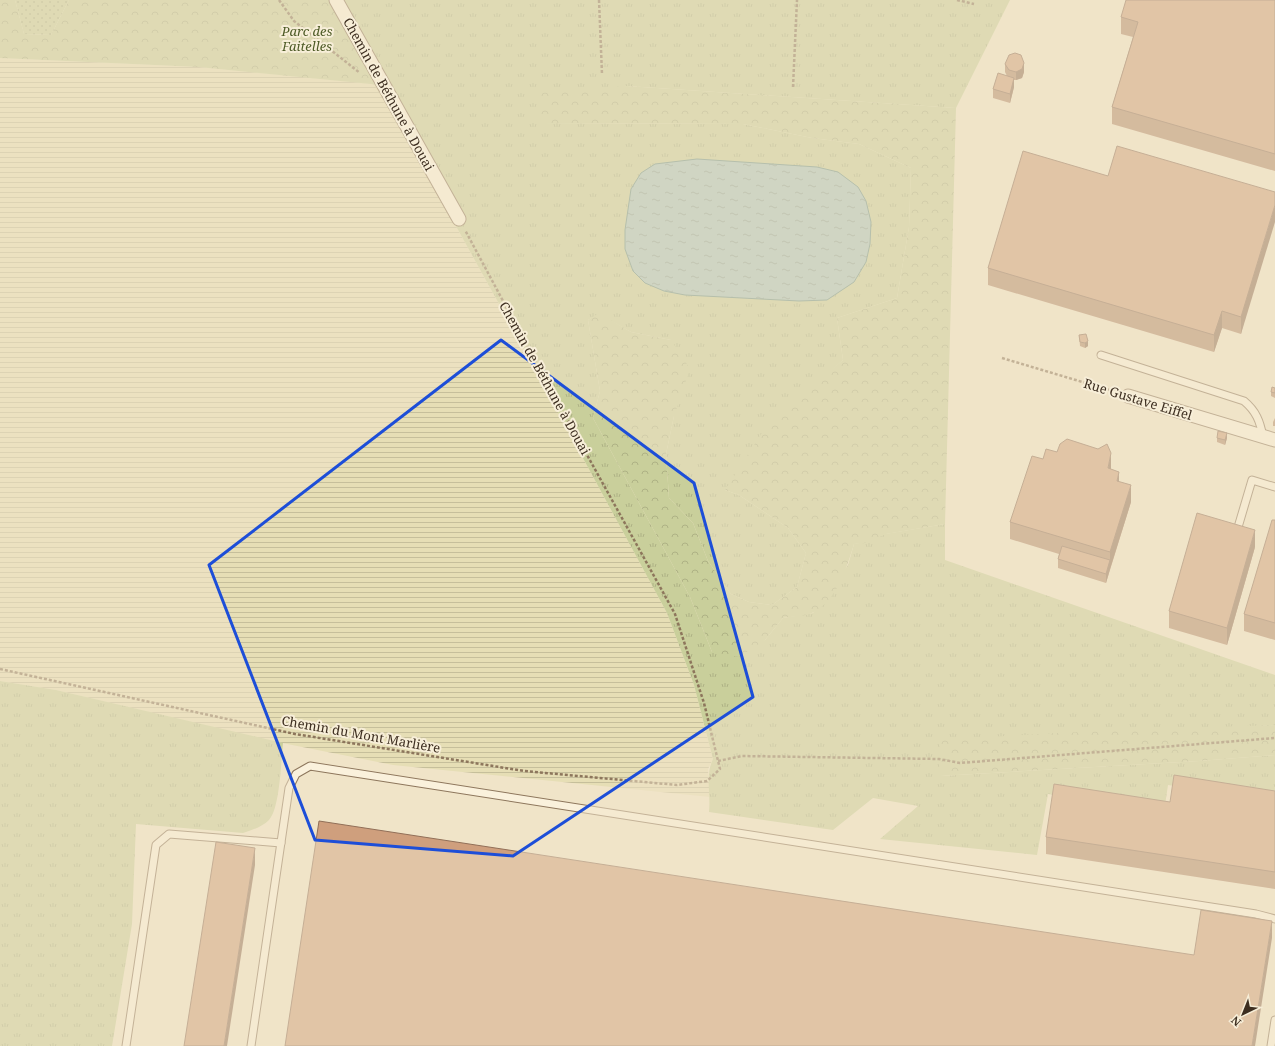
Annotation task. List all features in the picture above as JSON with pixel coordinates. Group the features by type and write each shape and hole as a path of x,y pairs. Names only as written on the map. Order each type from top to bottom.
{"street":[{"name":"Chemin de Béthune à Douai","path":"336,0 459,219"},
{"name":"Rue Gustave Eiffel","path":"1128,396 1269,438"}],"lane":[{"path":"1102,355 1244,401 1255,411 1269,438"},
{"path":"1236,534 1252,480 1275,487"},
{"path":"251,1046 289,788 296,774 310,766 1240,911 1275,919"},
{"path":"126,1046 156,845 169,834 281,843"},
{"path":"1271,1046 1275,1020"}],"path":[{"path":"279,0 294,21 346,62 373,81 382,81"},
{"path":"599,0 602,74"},
{"path":"793,87 797,0"},
{"path":"957,0 974,4"},
{"name":"Chemin de Béthune à Douai","path":"459,219 539,368 675,614 704,703 720,769"},
{"name":"Rue Gustave Eiffel","path":"1002,358 1128,396"},
{"name":"Chemin du Mont Marlière","path":"0,669 139,698 294,734 524,771 677,785 707,781 720,769"},
{"path":"718,761 742,756 939,759 960,763 1275,738"}],"highlighted area":[{"path":"501,340 694,483 753,697 513,856 315,840 209,565"}],"shaded area":[{"path":"0,58 199,67 374,84 410,143 667,613 694,685 713,759 708,769 710,797 393,765 267,740 56,690 0,681"}],"green space":[{"name":"Parc des Faitelles","path":"0,0 15,0 24,34 51,35 69,0 331,0 381,85 199,67 0,58"},
{"path":"15,0 69,0 51,35 24,34"},
{"path":"331,0 1010,0 956,108 627,86 541,123 743,124 812,138 859,144 911,168 909,227 897,298 837,318 843,360 812,388 725,490 739,495 788,528 806,553 797,587 772,605 749,602 731,594 708,561 693,523 669,498 666,454 674,416 671,340 631,332 599,314 588,320 600,391 593,418 690,597 712,652 765,640 783,618 813,613 848,565 854,544 865,542 885,534 945,524 945,560 1275,675 1275,725 1240,727 939,776 1199,761 1275,755 1275,801 1168,785 1164,812 1048,794 1037,855 880,839 918,806 873,798 833,830 709,812 709,772 713,759 694,685 667,613 410,143 374,84 380,85"},
{"path":"627,86 956,108 945,524 886,534 865,543 854,544 840,582 829,600 822,607 807,615 783,618 765,640 739,657 712,652 690,597 593,418 600,391 588,320 599,313 631,332 671,340 690,369 674,416 666,454 669,498 693,523 708,561 731,594 749,602 772,605 797,587 806,553 788,528 739,495 725,490 769,422 843,360 837,318 897,298 909,227 911,168 859,144 812,138 743,124 541,123 538,93"},
{"path":"0,681 56,690 283,743 276,805 269,820 260,826 243,833 136,824 132,924 112,1046 0,1046"},
{"path":"1275,725 1275,755 1199,761 939,776 940,740 1056,733"}],"water":[{"path":"697,159 817,167 838,172 858,187 866,201 871,222 870,244 866,262 854,282 827,300 799,301 685,295 664,291 645,283 633,271 625,249 625,230 631,189 641,173 655,164"}],"building":[{"path":"1126,0 1275,0 1275,154 1112,107 1138,22 1121,17"},
{"path":"1015,53 1021,55 1024,63 1022,69 1016,72 1009,70 1005,64 1009,55"},
{"path":"998,73 1014,78 1010,94 993,89"},
{"path":"1117,146 1275,192 1275,205 1241,317 1222,311 1214,335 988,268 1023,151 1108,176"},
{"path":"1086,334 1088,341 1085,343 1080,342 1079,335"},
{"path":"1272,387 1275,388 1275,393 1271,392"},
{"path":"1218,431 1227,433 1225,440 1217,438"},
{"path":"1067,439 1098,449 1107,444 1111,453 1108,468 1119,472 1117,481 1131,485 1110,552 1010,522 1032,456 1043,459 1046,449 1057,452 1060,444"},
{"path":"1197,513 1255,530 1227,628 1169,611"},
{"path":"1272,520 1275,520 1275,623 1244,614"},
{"path":"1062,546 1110,560 1106,574 1058,559"},
{"path":"1174,775 1275,791 1275,872 1046,837 1054,784 1170,802"},
{"path":"319,821 1194,955 1201,910 1272,921 1252,1046 285,1046"},
{"path":"216,842 255,848 224,1046 184,1046"}]}
